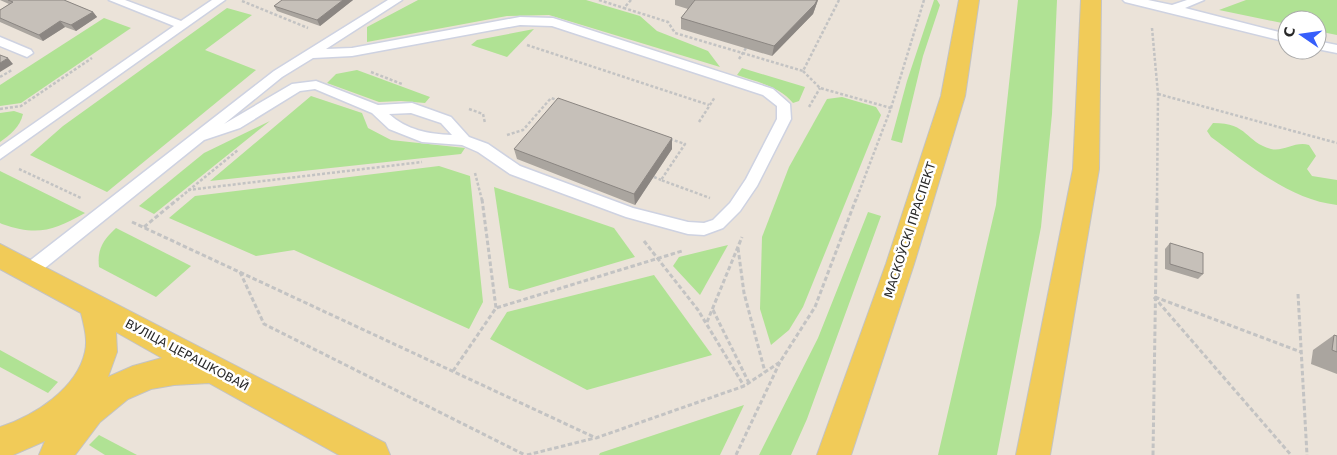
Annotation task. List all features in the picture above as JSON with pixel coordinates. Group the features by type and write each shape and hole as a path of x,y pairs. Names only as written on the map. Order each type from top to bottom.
{"main road":[{"name":"МАСКОЎСКІ ПРАСПЕКТ","path":"838,442 900,264 953,96 969,0"},
{"path":"1034,452 1086,169 1091,0"},
{"name":"ВУЛІЦА ЦЕРАШКОВАЙ","path":"0,255 373,455"},
{"path":"0,443 31,431 52,418 85,384 96,367 101,351 102,335 95,307"},
{"path":"56,455 66,436 84,414 125,384 169,371 213,369"},
{"path":"820,455 838,442"}],"lane":[{"path":"114,0 182,25"},
{"path":"0,154 219,0"},
{"path":"29,271 200,136 308,54 396,0"},
{"path":"1129,0 1175,8 1229,25 1277,36"},
{"path":"1175,8 1198,0"},
{"path":"200,136 235,125 297,87 316,85 377,110 394,126 427,139 464,140 483,148 515,170 631,213 688,228 704,229 718,224 735,206 752,182 784,119 783,104 768,92 554,22 520,21 352,52 308,54"},
{"path":"0,41 27,53"},
{"path":"377,110 412,108 446,120 464,140"}],"path":[{"path":"599,0 668,22 675,33 803,71 820,88 891,108"},
{"path":"624,8 631,0"},
{"path":"803,71 839,0"},
{"path":"736,455 753,415 780,362 815,307 891,108 924,0"},
{"path":"249,4 316,32"},
{"path":"1150,4 1158,94 1153,455"},
{"path":"527,45 709,105"},
{"path":"743,53 746,48"},
{"path":"0,109 21,106 94,57"},
{"path":"699,122 718,92"},
{"path":"1158,94 1337,143"},
{"path":"523,130 551,98 569,104"},
{"path":"661,180 685,144 667,138"},
{"path":"188,190 425,161"},
{"path":"18,168 596,438"},
{"path":"473,168 481,190 496,308"},
{"path":"654,177 719,201"},
{"path":"707,322 744,231 735,234"},
{"path":"738,247 744,293 765,372"},
{"path":"453,371 496,308 688,249"},
{"path":"660,259 707,322 744,386"},
{"path":"240,272 264,324 526,455 596,438 744,386 780,362"},
{"path":"1298,294 1307,455"},
{"path":"1154,297 1302,352"},
{"path":"1154,297 1292,455"},
{"path":"713,310 749,383"}],"green space":[{"path":"418,0 586,0 640,16 657,31 708,51 720,67 549,15 507,16 367,42 367,27"},
{"path":"934,0 937,0 940,5 923,56 902,143 891,140 907,81"},
{"path":"1018,0 1057,0 1052,114 1041,227 997,455 938,455 996,205"},
{"path":"1246,0 1337,0 1337,35 1327,33 1327,10 1277,10 1277,22 1219,10"},
{"path":"227,8 252,15 205,50 256,70 107,192 30,155 63,126"},
{"path":"104,18 131,28 21,103 0,106 0,85"},
{"path":"534,29 507,57 471,45 477,40"},
{"path":"742,68 805,87 799,101 793,103 781,92 760,82 737,75"},
{"path":"357,70 430,97 425,103 379,102 327,83 336,74"},
{"path":"311,96 362,113 368,128 391,140 465,148 461,154 210,181"},
{"path":"842,97 876,107 881,115 803,307 789,330 771,345 760,309 762,237 789,167 827,99"},
{"path":"14,111 23,114 22,119 14,130 0,142 0,113"},
{"path":"270,121 154,214 139,206 204,153"},
{"path":"1213,123 1234,126 1256,142 1271,149 1276,150 1299,144 1309,145 1316,156 1307,169 1312,176 1337,180 1337,205 1303,196 1270,179 1211,137 1207,131"},
{"path":"439,166 470,176 483,302 469,329 294,250 256,256 169,218 195,196"},
{"path":"0,171 85,213 54,228 45,230 25,230 2,224 0,223"},
{"path":"494,187 614,228 635,257 520,291 509,288"},
{"path":"868,212 881,216 807,419 791,455 759,455 818,338"},
{"path":"116,228 191,266 156,297 99,267 99,255 102,245"},
{"path":"728,245 700,295 673,266 679,257"},
{"path":"654,275 712,355 587,390 490,339 507,312"},
{"path":"0,350 58,382 48,393 0,367"},
{"path":"744,405 720,455 599,455 600,453"},
{"path":"99,435 137,455 105,455 89,445"}],"building":[{"path":"8,0 64,0 93,12 71,25 60,21 39,35 0,18 0,10 13,2"},
{"path":"282,0 343,0 317,20 274,6"},
{"path":"695,0 817,0 774,46 681,18"},
{"path":"0,55 8,58 0,63"},
{"path":"558,98 672,138 634,194 514,149"},
{"path":"1170,243 1203,253 1203,274 1170,264"},
{"path":"1334,335 1337,336 1337,352 1332,350"}]}
